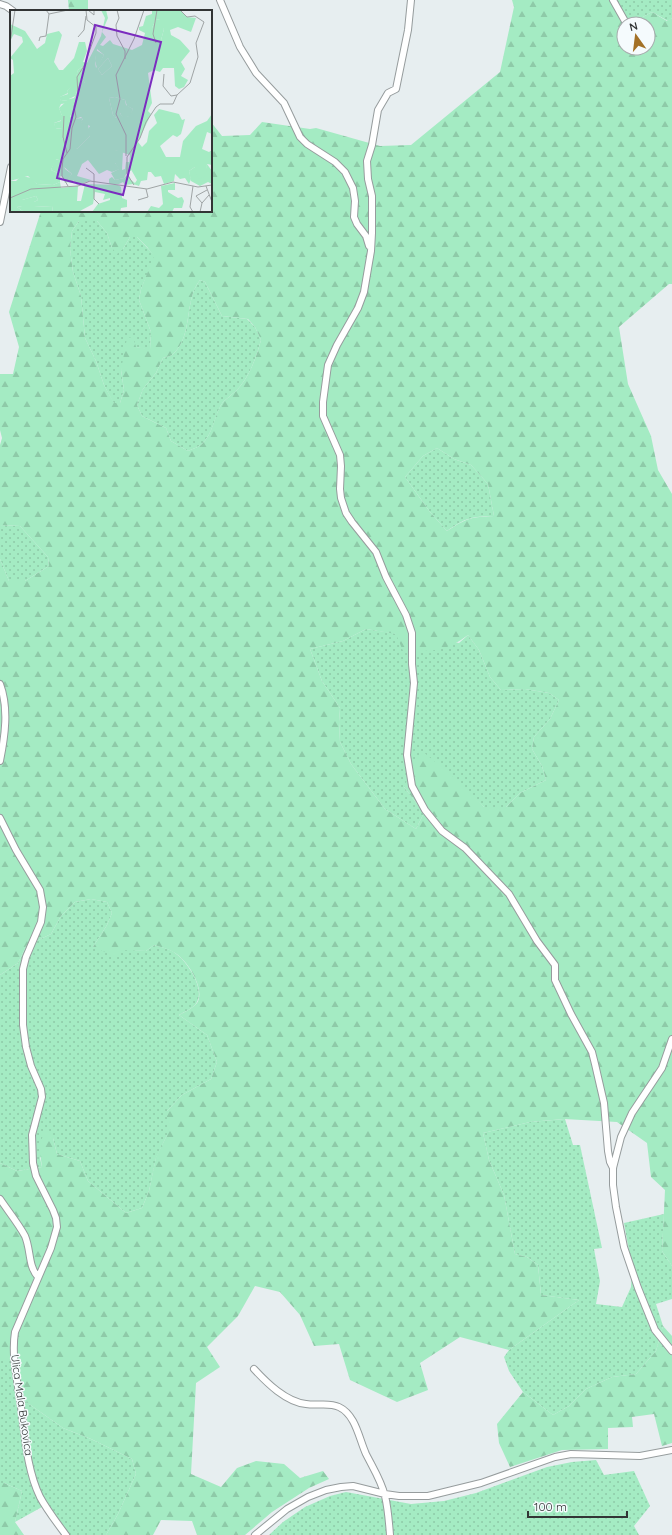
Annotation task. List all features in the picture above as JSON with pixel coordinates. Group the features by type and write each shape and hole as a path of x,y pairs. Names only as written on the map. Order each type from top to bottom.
{"street":[{"path":"220,0 240,47 256,73 284,104 300,137 307,144 335,162 345,172 353,188 355,201 354,217 357,224 366,236 371,251"},
{"path":"411,0 408,30 399,80 396,89 388,93 378,110 372,145 367,161 368,179 372,196 371,251 364,292 358,308 337,344 328,365 323,402 323,416 340,455 340,490 346,513 376,552 386,577 406,615 412,633 412,664 414,683 407,755 412,786 425,810 442,830 465,848 509,894 537,941 555,965 556,980 571,1014 592,1052 604,1103 608,1151 613,1168"},
{"path":"613,0 622,16"},
{"path":"0,4 12,10"},
{"path":"0,222 10,172"},
{"path":"0,684 6,716 4,742 0,761"},
{"name":"Ulica Mala Bukovica","path":"0,818 13,844 40,890 43,907 41,922 26,957 23,968 23,1024 31,1066 41,1089 42,1097 32,1135 33,1163 36,1176 53,1210 57,1227 51,1248 15,1332 13,1356 32,1473 40,1496 66,1535"},
{"path":"672,1040 662,1068 632,1113 625,1129 613,1168 613,1185 616,1207 624,1247 638,1288 655,1330 672,1351"},
{"path":"0,1199 24,1236 28,1246 31,1267 38,1277"},
{"path":"254,1369 261,1377 290,1399 308,1405 334,1405 342,1408 348,1414 354,1424 364,1450 375,1470 385,1494 390,1535"},
{"path":"255,1535 287,1509 308,1497 326,1490 353,1486 399,1496 428,1496 452,1491 555,1457 571,1454 640,1456 672,1450"}],"green space":[{"path":"68,0 88,0 88,10 69,10"},
{"path":"512,0 615,0 621,16 616,16 616,56 656,56 656,16 645,16 652,12 667,21 672,18 672,284 669,284 619,327 628,384 651,436 658,470 672,494 672,1266 662,1251 665,1190 651,1177 647,1143 617,1122 564,1119 530,1122 483,1133 489,1160 504,1195 515,1254 527,1257 538,1265 541,1295 579,1300 509,1350 460,1337 420,1363 428,1390 397,1402 350,1380 339,1344 314,1346 300,1315 280,1292 255,1286 238,1316 207,1347 220,1367 196,1383 191,1474 221,1487 237,1468 256,1461 284,1464 300,1478 323,1471 329,1479 309,1488 272,1512 245,1535 197,1535 192,1521 161,1520 153,1535 106,1535 118,1514 136,1474 132,1459 91,1439 63,1428 22,1399 16,1359 0,1359 0,1163 17,1171 42,1167 41,1143 46,1129 53,1138 57,1154 80,1161 88,1181 126,1213 142,1208 149,1191 156,1157 167,1135 167,1111 182,1095 211,1079 217,1062 207,1035 179,1015 195,1005 199,997 199,990 194,975 180,957 170,950 154,945 146,951 121,950 116,957 93,947 107,925 112,913 107,902 91,899 75,902 61,916 51,934 26,946 18,963 0,975 0,559 9,581 25,581 49,566 48,557 20,526 0,525 0,445 2,438 0,430 0,374 13,374 19,347 9,312 41,212 212,212 212,123 222,136 250,135 262,122 310,129 316,128 380,146 411,145 500,72 514,7","holes":["79,221 97,221 107,233 112,248 117,254 123,249 130,237 137,237 154,256 141,289 139,300 151,332 150,349 136,347 133,337 127,338 121,370 124,390 120,403 114,403 104,385 96,361 85,338 81,296 73,272 70,249 72,231","200,280 205,282 222,316 248,319 255,327 261,340 249,373 242,385 221,405 206,440 201,445 188,451 171,441 166,428 142,416 137,405 143,389 156,373 163,358 173,354 180,346 184,337 195,288","437,448 454,459 471,465 488,484 494,516 469,519 447,531 430,512 405,477 423,456","366,629 396,634 403,651 437,650 452,645 468,635 479,650 490,677 501,690 525,689 549,693 559,700 550,719 534,737 532,749 542,766 546,780 520,793 506,807 484,807 450,774 422,751 415,761 404,787 424,813 416,829 385,809 351,764 340,742 340,708 322,681 310,649 343,641"]},
{"path":"615,0 672,0 672,18 668,21 652,12 645,16 621,16"},
{"path":"79,221 97,221 107,233 112,248 123,249 130,237 137,237 155,256 141,289 139,300 151,332 150,350 136,347 121,370 124,390 120,403 114,404 104,385 96,361 85,338 81,296 73,272 70,249 72,231"},
{"path":"200,280 205,282 222,316 247,319 255,327 261,340 249,373 242,385 221,405 206,440 201,445 188,451 171,441 166,428 142,416 137,405 143,389 156,373 163,358 173,354 180,346 184,337 192,297"},
{"path":"437,448 454,459 471,465 488,484 494,516 465,520 447,531 430,512 405,477 423,456"},
{"path":"0,525 20,526 48,557 49,566 25,581 9,581 0,559"},
{"path":"366,629 459,643 468,635 479,650 490,677 501,690 525,689 549,693 559,700 550,719 534,737 532,749 542,766 546,780 520,793 506,807 484,807 468,793 404,787 424,813 416,829 385,809 351,764 340,742 340,708 322,681 310,649 343,641"},
{"path":"91,899 107,902 112,913 107,925 93,947 146,951 154,945 173,952 185,962 197,982 199,996 194,1006 179,1015 207,1035 217,1062 211,1079 182,1095 167,1111 167,1135 156,1158 149,1191 142,1208 126,1213 88,1181 80,1161 57,1154 53,1138 40,1158 42,1167 17,1171 0,1163 0,975 18,963 26,946 51,934 61,916 75,902"},
{"path":"565,1119 573,1145 580,1145 602,1248 594,1249 600,1281 596,1304 622,1307 631,1287 632,1268 624,1223 664,1214 662,1251 672,1266 672,1299 656,1304 663,1326 656,1351 636,1374 612,1377 586,1389 569,1406 553,1415 523,1392 509,1371 504,1357 509,1350 579,1300 541,1295 538,1265 527,1257 515,1254 504,1195 489,1160 483,1133 530,1122"},
{"path":"663,1326 672,1336 672,1443 662,1446 654,1414 632,1417 633,1427 608,1428 608,1449 562,1450 510,1467 499,1443 497,1424 523,1392 553,1415 569,1406 586,1389 612,1377 636,1374 656,1351"},
{"path":"0,1359 16,1359 22,1399 63,1428 91,1439 132,1459 136,1474 118,1514 106,1535 63,1535 42,1507 15,1522 22,1491 4,1483 0,1483"},
{"path":"596,1460 604,1475 634,1471 650,1506 634,1526 639,1535 269,1535 283,1522 305,1507 330,1496 346,1492 411,1504 444,1501 476,1493 547,1467 572,1462"},
{"path":"0,1483 4,1483 22,1491 15,1522 24,1535 0,1535"}]}
